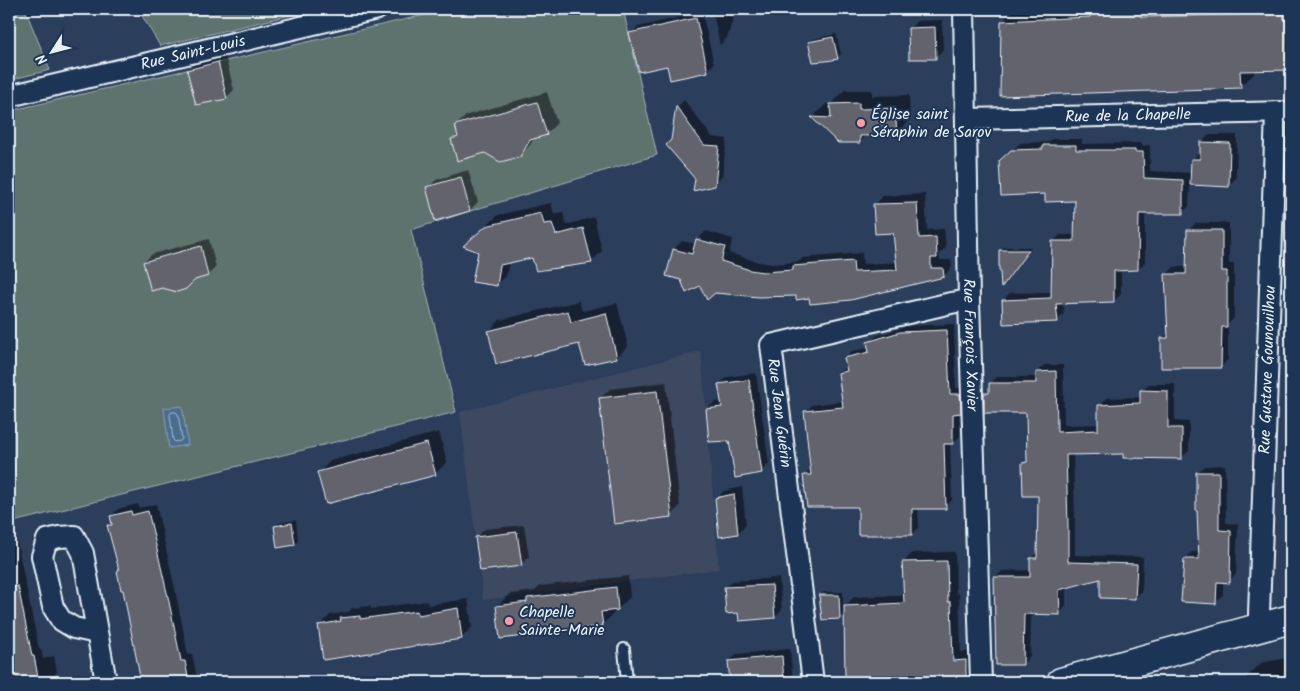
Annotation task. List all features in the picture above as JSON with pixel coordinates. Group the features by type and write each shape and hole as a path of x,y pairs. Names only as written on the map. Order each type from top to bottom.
{"main road":[{"path":"1061,682 1291,620"}],"street":[{"name":"Rue Saint-Louis","path":"9,96 376,9"},
{"name":"Rue François Xavier","path":"964,9 969,300 982,682"},
{"name":"Rue de la Chapelle","path":"966,120 1283,112"},
{"name":"Rue Gustave Gounouilhou","path":"1263,627 1259,614 1259,603 1283,112"},
{"name":"Rue Jean Guérin","path":"813,682 771,345 969,300"},
{"path":"97,633 106,682"}],"lane":[{"path":"624,649 627,682"}],"shaded area":[{"path":"701,351 719,569 483,600 460,412"}],"green space":[{"path":"9,9 25,9 50,70 9,80"},
{"path":"138,9 316,9 160,46"},
{"path":"450,9 623,9 657,155 411,230 456,412 9,523 9,111"}],"water":[{"path":"182,406 188,445 169,448 164,408"}],"building":[{"path":"1091,9 1141,9 1141,17 1262,14 1262,9 1284,9 1284,19 1288,20 1288,44 1291,44 1291,70 1240,71 1241,88 1000,96 1001,21 1090,17"},
{"path":"696,18 708,72 670,80 667,66 639,72 629,33"},
{"path":"935,27 936,59 909,59 908,28"},
{"path":"833,37 838,59 813,62 808,42"},
{"path":"218,62 227,99 196,105 187,70"},
{"path":"537,102 547,135 530,140 520,157 500,162 485,153 457,161 451,139 458,137 455,125"},
{"name":"Église saint Séraphin de Sarov","path":"859,103 859,109 895,108 897,135 860,136 860,143 838,143 811,117 831,118 830,104"},
{"path":"676,106 704,145 719,146 715,186 693,191 695,179 666,145 671,140"},
{"path":"1200,142 1230,143 1229,187 1190,185 1191,159 1200,159"},
{"path":"1043,145 1076,145 1076,150 1135,150 1135,152 1143,152 1144,178 1183,180 1183,214 1139,214 1138,270 1114,271 1114,302 1056,304 1058,322 1003,324 1002,300 1051,298 1052,241 1074,241 1075,201 1045,202 1045,194 1001,196 999,161 1011,150 1043,149"},
{"path":"461,177 470,211 435,221 426,187"},
{"path":"917,203 919,238 936,237 937,258 931,258 931,268 943,268 944,277 851,300 810,304 809,298 796,300 796,296 759,297 715,293 707,300 700,286 686,293 681,280 666,276 673,249 692,254 696,239 725,247 721,261 750,270 763,272 793,270 793,266 853,261 854,272 897,270 893,233 875,234 873,204"},
{"path":"541,213 544,224 552,223 556,235 583,228 592,263 536,271 532,258 500,265 497,286 472,282 478,252 463,246 486,226"},
{"path":"1187,230 1222,230 1222,271 1227,271 1227,327 1222,327 1221,368 1161,368 1161,338 1168,338 1165,274 1186,274"},
{"path":"201,246 208,276 195,280 186,289 177,292 162,288 151,291 143,262"},
{"path":"999,250 1029,250 1001,288 999,271"},
{"path":"568,311 571,322 606,313 617,358 585,365 579,344 496,364 488,331"},
{"path":"947,330 950,394 960,394 961,413 953,414 953,444 944,444 946,509 912,509 912,535 858,535 858,507 807,507 803,475 811,475 804,411 843,407 838,373 847,371 844,358 869,352 867,342 900,332"},
{"path":"1056,371 1057,432 1098,430 1098,405 1140,403 1140,390 1168,391 1168,428 1182,428 1182,459 1123,458 1123,454 1066,455 1068,562 1137,564 1135,599 1100,598 1100,579 1059,590 1060,615 1024,614 1023,665 996,665 994,577 1030,577 1030,558 1037,558 1038,496 1023,496 1022,463 1027,462 1026,413 984,413 984,393 989,393 989,383 1036,383 1036,372"},
{"path":"749,380 762,473 735,478 729,441 709,442 706,409 722,407 718,384"},
{"path":"657,391 672,517 614,524 599,398"},
{"path":"427,443 436,475 326,504 317,472"},
{"path":"1196,472 1219,472 1219,530 1231,531 1230,583 1217,582 1216,604 1181,602 1184,559 1199,559"},
{"path":"734,494 738,534 719,537 715,498"},
{"path":"131,511 132,515 148,511 181,661 185,661 189,682 141,682 123,590 121,590 117,571 119,570 107,525 112,525 110,516"},
{"path":"292,523 295,545 277,548 274,526"},
{"path":"517,532 522,566 480,571 475,537"},
{"path":"947,561 948,602 951,602 953,661 966,660 966,682 845,682 844,606 904,603 902,562"},
{"path":"772,585 775,618 739,621 738,613 726,614 724,587"},
{"path":"18,586 39,682 9,682 9,587"},
{"path":"616,587 618,610 601,612 603,626 500,639 496,606 527,602 527,598"},
{"path":"819,595 839,595 840,619 822,620"},
{"path":"458,608 462,639 323,660 318,625 341,621 340,618 360,616 360,619 417,611 418,615"},
{"path":"782,656 784,682 730,682 728,661"}],"place":[{"name":"Église saint Séraphin de Sarov","path":"861,123"},
{"name":"Chapelle Sainte-Marie","path":"509,621"}]}
